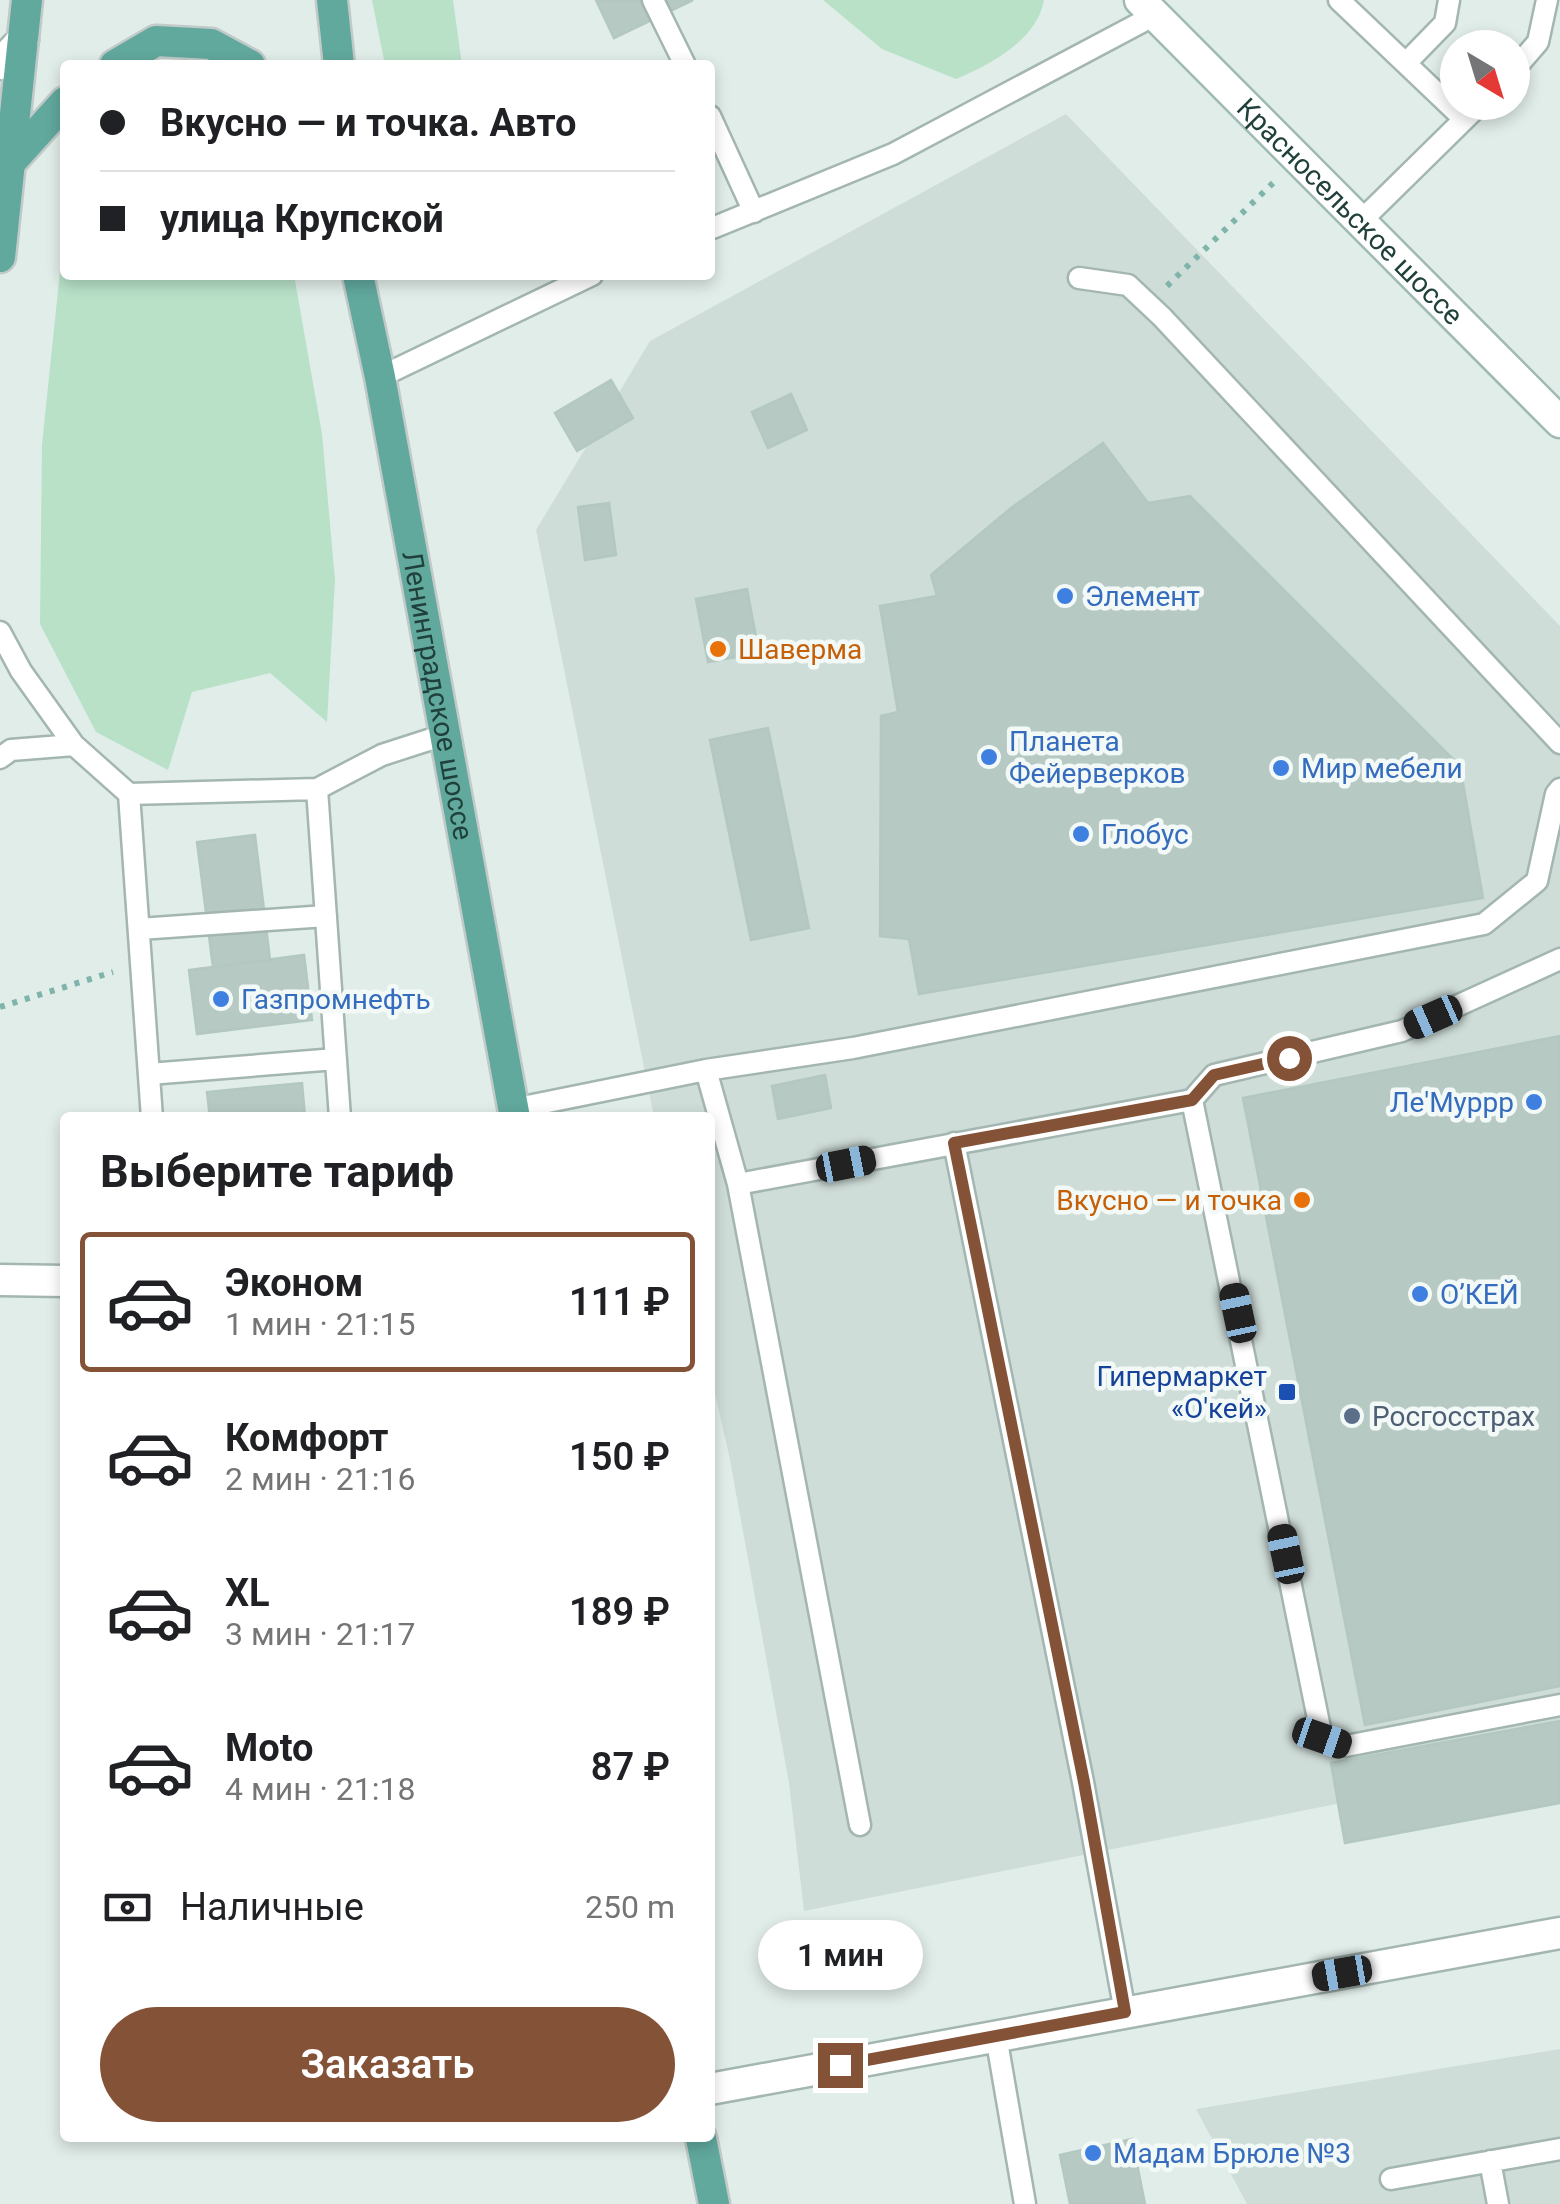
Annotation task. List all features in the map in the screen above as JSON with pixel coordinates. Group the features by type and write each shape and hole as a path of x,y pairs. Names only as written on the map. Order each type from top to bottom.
{"main road":[{"path":"0,257 27,0"},
{"path":"332,0 338,60"},
{"path":"124,60 156,41 210,44 240,60"},
{"path":"10,163 60,108"},
{"name":"Ленинградское шоссе","path":"359,280 514,1112"},
{"path":"703,2142 714,2204"}],"street":[{"name":"Красносельское шоссе","path":"1148,7 1560,422"},
{"path":"0,64 23,40"},
{"path":"0,1280 60,1282"},
{"path":"715,2088 1560,1934"}],"lane":[{"path":"653,0 683,60"},
{"path":"1340,0 1440,96"},
{"path":"1406,63 1446,23 1449,0"},
{"path":"1530,51 1538,42 1547,0"},
{"path":"715,227 892,154 1148,7"},
{"path":"1360,222 1463,120"},
{"path":"715,127 754,212"},
{"path":"1080,278 1128,285 1148,304 1560,743"},
{"path":"380,377 582,280"},
{"path":"0,632 21,670 74,745 129,794 316,789 382,755 444,735"},
{"path":"0,758 11,750 74,745"},
{"path":"316,789 340,1112"},
{"path":"518,1112 706,1070 852,1048 1484,924 1537,881 1560,789"},
{"path":"129,794 152,1112"},
{"path":"139,930 326,916"},
{"path":"738,1184 1192,1100 1214,1075 1402,1031 1560,959"},
{"path":"150,1074 336,1059"},
{"path":"706,1070 738,1184 860,1824"},
{"path":"1192,1100 1322,1738 1346,1746 1560,1704"},
{"path":"954,1143 1084,1782 1125,2012"},
{"path":"996,2036 1024,2204"},
{"path":"1391,2179 1560,2149"},
{"path":"1490,2161 1498,2204"}],"path":[{"path":"1148,304 1274,182"},
{"path":"0,1007 121,970"}],"shaded area":[{"path":"1066,114 1560,626 1560,1759 804,1911 789,1783 715,1394 715,1112 653,1112 536,530 650,341"},
{"path":"1560,2049 1560,2204 1247,2204 1196,2109"}],"green space":[{"path":"372,0 453,0 461,60 384,60"},
{"path":"823,0 1044,0 1040,14 1022,39 984,66 956,79 882,49"},
{"path":"60,271 60,280 295,280 322,434 335,580 327,722 270,673 192,692 168,770 96,732 40,624 42,445"}],"building":[{"path":"596,0 693,0 614,38"},
{"path":"611,380 633,418 577,451 555,413"},
{"path":"791,394 807,430 768,448 752,412"},
{"path":"1103,443 1148,503 1190,496 1460,766 1483,898 919,994 909,939 880,936 881,716 898,712 880,606 937,596 931,575 1011,508"},
{"path":"609,503 616,555 585,560 578,507"},
{"path":"747,589 759,653 708,662 696,599"},
{"path":"768,728 809,928 751,940 710,740"},
{"path":"255,835 270,960 213,967 197,842"},
{"path":"304,955 312,1020 197,1034 189,970"},
{"name":"О’КЕЙ","path":"1560,1036 1560,1686 1365,1725 1243,1098"},
{"path":"825,1075 831,1108 778,1119 772,1086"},
{"path":"302,1083 305,1112 209,1112 207,1092"},
{"path":"1560,1721 1560,1803 1345,1843 1331,1763"},
{"path":"1132,2139 1145,2204 1070,2204 1060,2155"}],"place":[{"name":"Элемент","path":"1065,596"},
{"name":"Шаверма","path":"718,649"},
{"name":"Планета Фейерверков","path":"989,757"},
{"name":"Мир мебели","path":"1281,768"},
{"name":"Глобус","path":"1081,834"},
{"name":"Газпромнефть","path":"221,999"},
{"name":"Ле'Муррр","path":"1534,1102"},
{"name":"Вкусно — и точка","path":"1302,1200"},
{"name":"О’КЕЙ","path":"1420,1294"},
{"name":"Гипермаркет «О'кей»","path":"1287,1392"},
{"name":"Росгосстрах","path":"1352,1416"},
{"name":"Мадам Брюле №3","path":"1093,2153"}],"route":[{"path":"840,2065 1125,2012 1084,1782 954,1143 1192,1100 1214,1075 1289,1058"}]}
